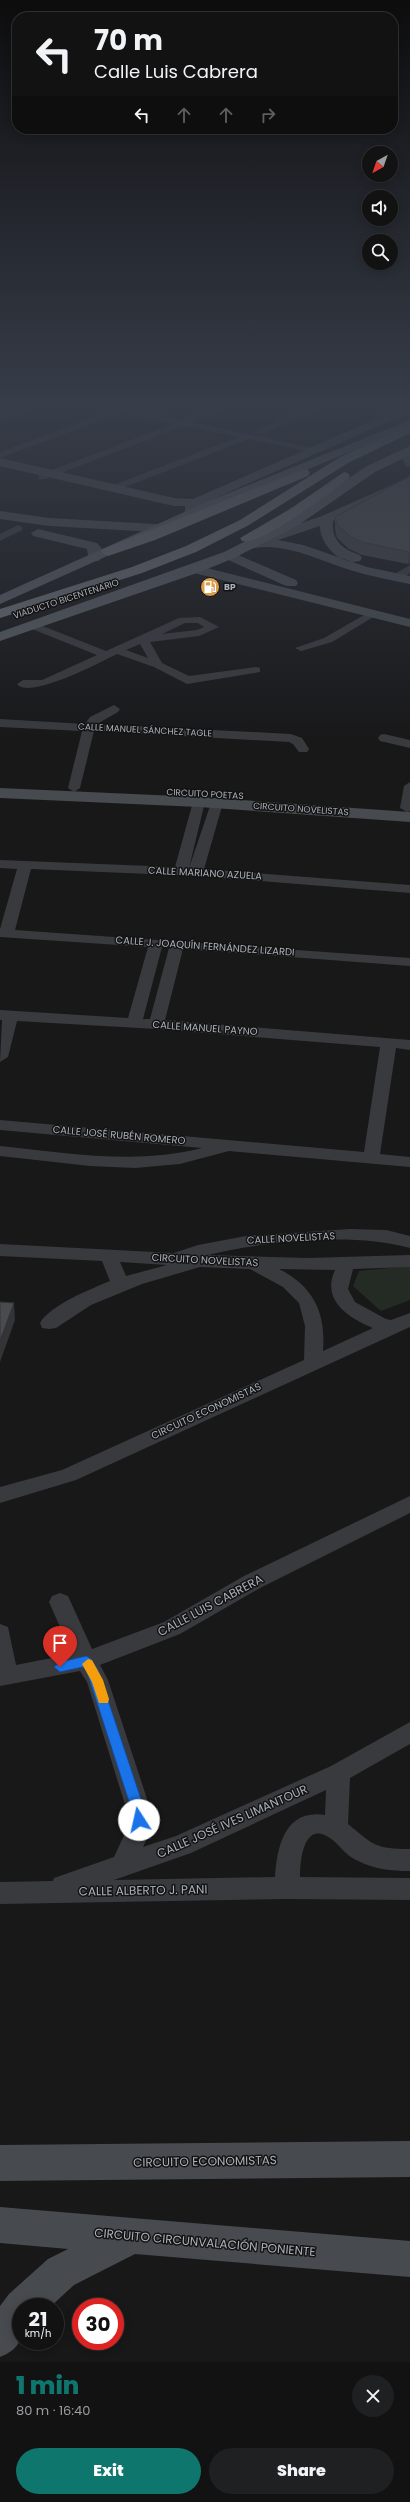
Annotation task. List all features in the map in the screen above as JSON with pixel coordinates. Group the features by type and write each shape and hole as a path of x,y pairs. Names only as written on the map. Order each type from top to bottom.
{"highway":[{"path":"108,552 150,537 192,519"},
{"path":"0,614 145,567 217,538 250,519"},
{"name":"VIADUCTO BICENTENARIO","path":"0,621 158,568 227,539 262,519"},
{"path":"0,628 48,610 119,590 170,572 229,547 281,519"}],"main road":[{"path":"0,600 108,552 175,519"},
{"path":"0,637 31,624 195,569 229,555 298,519"},
{"path":"250,544 327,519"},
{"path":"328,519 325,529 328,539 340,552 406,574"},
{"path":"7,521 156,528"},
{"path":"7,521 37,532 92,546 96,550 94,558"},
{"path":"37,532 38,527 49,522"},
{"path":"250,544 293,545 347,566 406,574"},
{"path":"326,557 340,552"},
{"path":"229,555 265,572 308,589 410,614"},
{"path":"195,569 410,623"},
{"path":"246,583 267,581 269,578 265,572"},
{"name":"CIRCUITO POETAS","path":"0,785 212,794 409,811"},
{"name":"CIRCUITO NOVELISTAS","path":"0,793 409,811"},
{"name":"CIRCUITO ECONOMISTAS","path":"0,2163 410,2159"},
{"name":"CIRCUITO CIRCUNVALACIÓN PONIENTE","path":"0,2225 410,2259"},
{"path":"33,2298 60,2272 132,2236"},
{"path":"0,2338 12,2322"}],"street":[{"path":"0,538 7,521"},
{"path":"301,648 328,640 371,614"},
{"path":"23,684 44,683 183,620 196,620 213,627 199,633 143,639"},
{"path":"31,624 110,652 158,665 187,680 256,670"},
{"path":"143,639 158,665"},
{"path":"104,702 139,729"},
{"path":"74,788 89,726 94,720 114,709"},
{"name":"CALLE MANUEL SÁNCHEZ TAGLE","path":"0,723 89,726 291,738 298,741 303,749"},
{"path":"384,738 409,744"},
{"path":"409,811 410,786"},
{"path":"180,872 199,802"},
{"path":"196,872 217,803"},
{"name":"CALLE MARIANO AZUELA","path":"0,864 196,872 410,889"},
{"path":"4,933 25,864"},
{"name":"CALLE J. JOAQUÍN FERNÁNDEZ LIZARDI","path":"4,933 177,944 410,962"},
{"path":"134,1022 156,943"},
{"path":"156,1024 177,944"},
{"path":"0,1057 6,1015"},
{"name":"CALLE MANUEL PAYNO","path":"6,1015 134,1022 410,1044"},
{"path":"371,1158 389,1042"},
{"name":"CALLE JOSÉ RUBÉN ROMERO","path":"0,1125 238,1145 410,1162"},
{"name":"CALLE JOSÉ RUBÉN ROMERO","path":"0,1151 91,1160 142,1161 180,1159 238,1145"},
{"name":"CALLE NOVELISTAS","path":"173,1258 215,1245 244,1240 353,1234 379,1236 410,1242"},
{"name":"CIRCUITO NOVELISTAS","path":"0,1250 108,1254 249,1263 346,1265 410,1261"},
{"path":"108,1254 120,1283"},
{"path":"49,1323 75,1304 120,1283 207,1261"},
{"path":"249,1263 287,1280 310,1305 315,1318 316,1333 312,1362"},
{"path":"346,1265 339,1277 338,1288 342,1297 355,1312 390,1327"},
{"name":"CIRCUITO ECONOMISTAS","path":"0,1495 30,1488 69,1475 312,1362 410,1319"},
{"name":"CALLE LUIS CABRERA","path":"3,1676 86,1661 172,1628 252,1582 410,1504"},
{"path":"60,1602 86,1661 97,1680 138,1811 139,1829 122,1867"},
{"path":"0,1633 3,1676"},
{"name":"CALLE JOSÉ IVES LIMANTOUR","path":"46,1892 182,1845 339,1773 410,1732"},
{"path":"336,1829 339,1773"},
{"path":"287,1888 291,1846 294,1838 309,1825 322,1824 336,1829 362,1851 375,1857 389,1860 410,1860"},
{"name":"CALLE ALBERTO J. PANI","path":"0,1893 287,1888 410,1889"}],"shaded area":[{"path":"410,1266 410,1300 381,1311 353,1286 359,1271"}],"building":[{"path":"336,519 410,519 410,551 362,542 350,536 338,525"},
{"path":"0,1302 14,1303 0,1341"}],"slow traffic":[{"path":"88,1664 97,1680 103,1699"}],"place":[{"name":"BP","path":"210,587"}],"route":[{"path":"60,1667 86,1661 92,1670 97,1680 138,1811 139,1820"}]}
